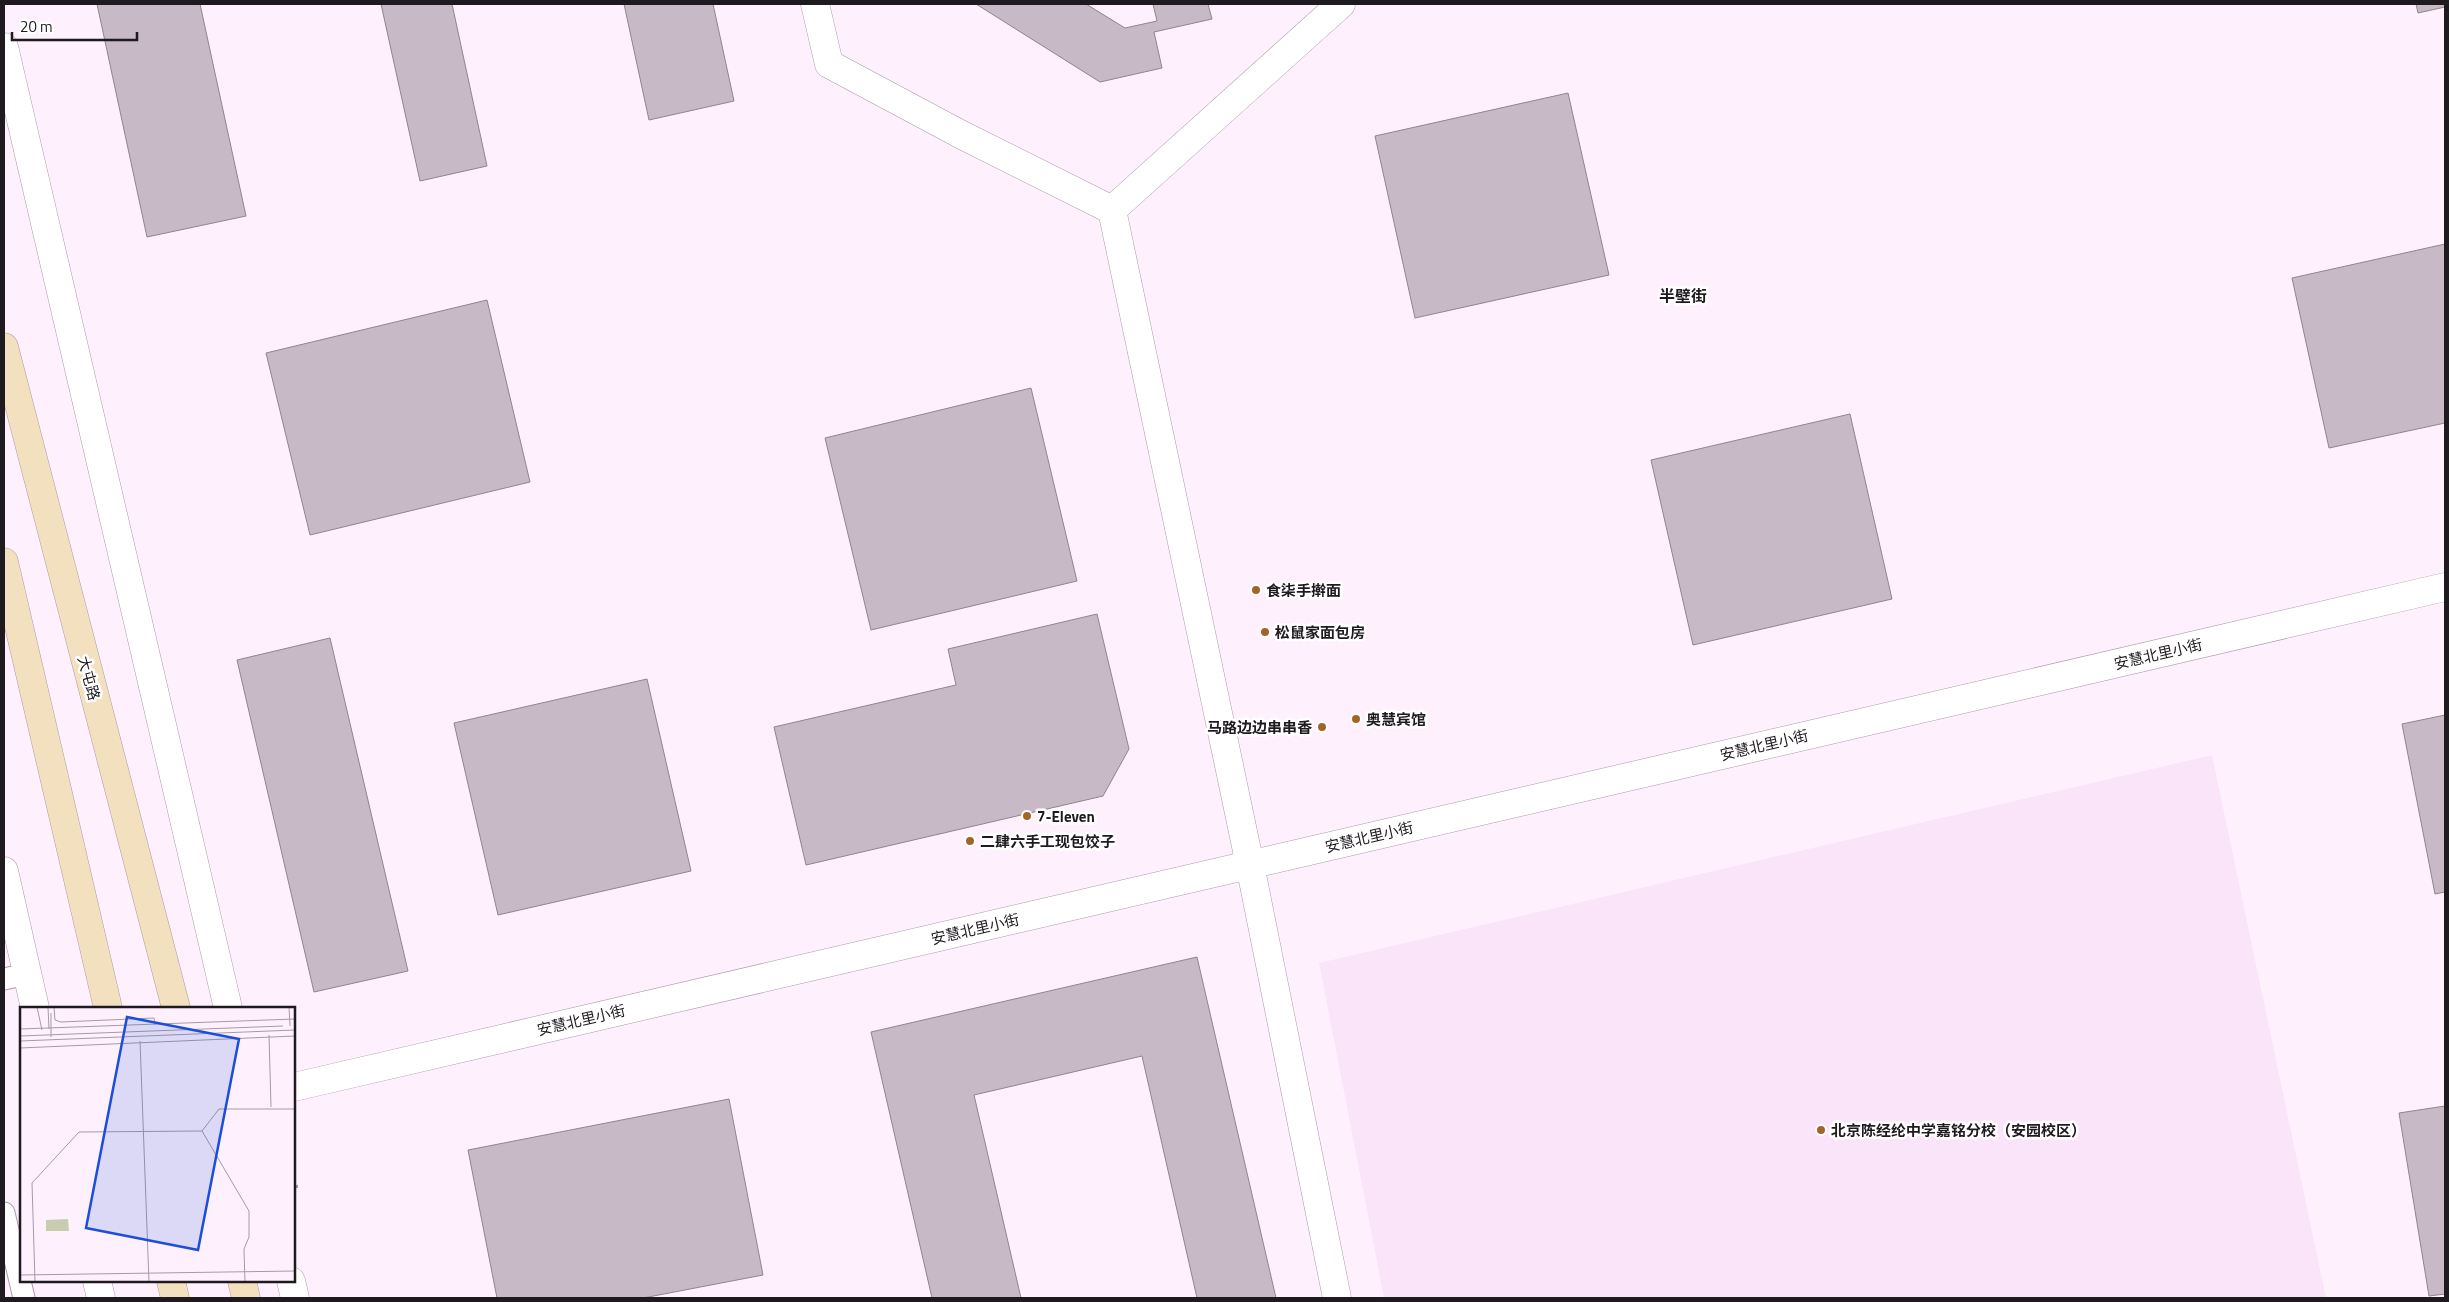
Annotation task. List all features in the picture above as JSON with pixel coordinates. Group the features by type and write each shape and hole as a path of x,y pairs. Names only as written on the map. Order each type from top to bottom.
{"main road":[{"name":"大屯路","path":"4,347 176,1007"},
{"path":"4,562 108,1007"},
{"path":"171,1282 175,1298"},
{"path":"242,1282 246,1298"}],"street":[{"path":"815,4 829,64 962,135 1112,210"},
{"path":"1112,210 1341,4"},
{"path":"4,47 228,1007"},
{"path":"1112,210 1250,865 1337,1298"},
{"name":"安慧北里小街","path":"295,1087 2445,587"},
{"path":"4,871 16,977 34,1007"},
{"path":"97,1282 101,1298"},
{"path":"291,1282 295,1298"}],"lane":[{"path":"4,1213 20,1281"},
{"path":"20,1282 24,1298"}],"path":[{"path":"295,1187 300,1186"}],"shaded area":[{"name":"北京陈经纶中学嘉铭分校（安园校区）","path":"2212,755 2326,1298 1384,1298 1319,963"}],"building":[{"path":"97,4 200,4 246,216 147,237"},
{"path":"381,4 452,4 487,166 420,181"},
{"path":"624,4 713,4 734,101 649,120"},
{"path":"976,4 1086,4 1125,28 1157,21 1153,4 1208,4 1212,19 1154,32 1162,68 1100,82"},
{"path":"2416,4 2445,4 2445,7 2418,13"},
{"path":"1568,93 1609,275 1415,318 1375,136"},
{"path":"2445,244 2445,423 2329,448 2292,278"},
{"path":"487,300 530,482 310,535 266,353"},
{"path":"1031,388 1077,581 871,630 825,438"},
{"path":"1850,414 1892,599 1693,645 1651,460"},
{"path":"1097,614 1129,749 1103,796 806,865 774,727 956,685 948,649"},
{"path":"330,638 408,971 314,992 237,660"},
{"path":"647,679 691,871 498,915 454,723"},
{"path":"2445,715 2445,892 2435,894 2402,724"},
{"path":"1197,957 1276,1298 1197,1298 1142,1056 974,1095 1021,1298 932,1298 871,1032"},
{"path":"729,1099 763,1275 643,1298 497,1298 468,1150"},
{"path":"2445,1106 2445,1294 2429,1296 2399,1113"}],"place":[{"name":"食柒手擀面","path":"1256,590"},
{"name":"松鼠家面包房","path":"1265,632"},
{"name":"奥慧宾馆","path":"1356,719"},
{"name":"马路边边串串香","path":"1322,727"},
{"name":"7-Eleven","path":"1027,816"},
{"name":"二肆六手工现包饺子","path":"970,841"},
{"name":"北京陈经纶中学嘉铭分校（安园校区）","path":"1821,1130"}],"district":[{"name":"半壁街","path":"1683,296"}]}
